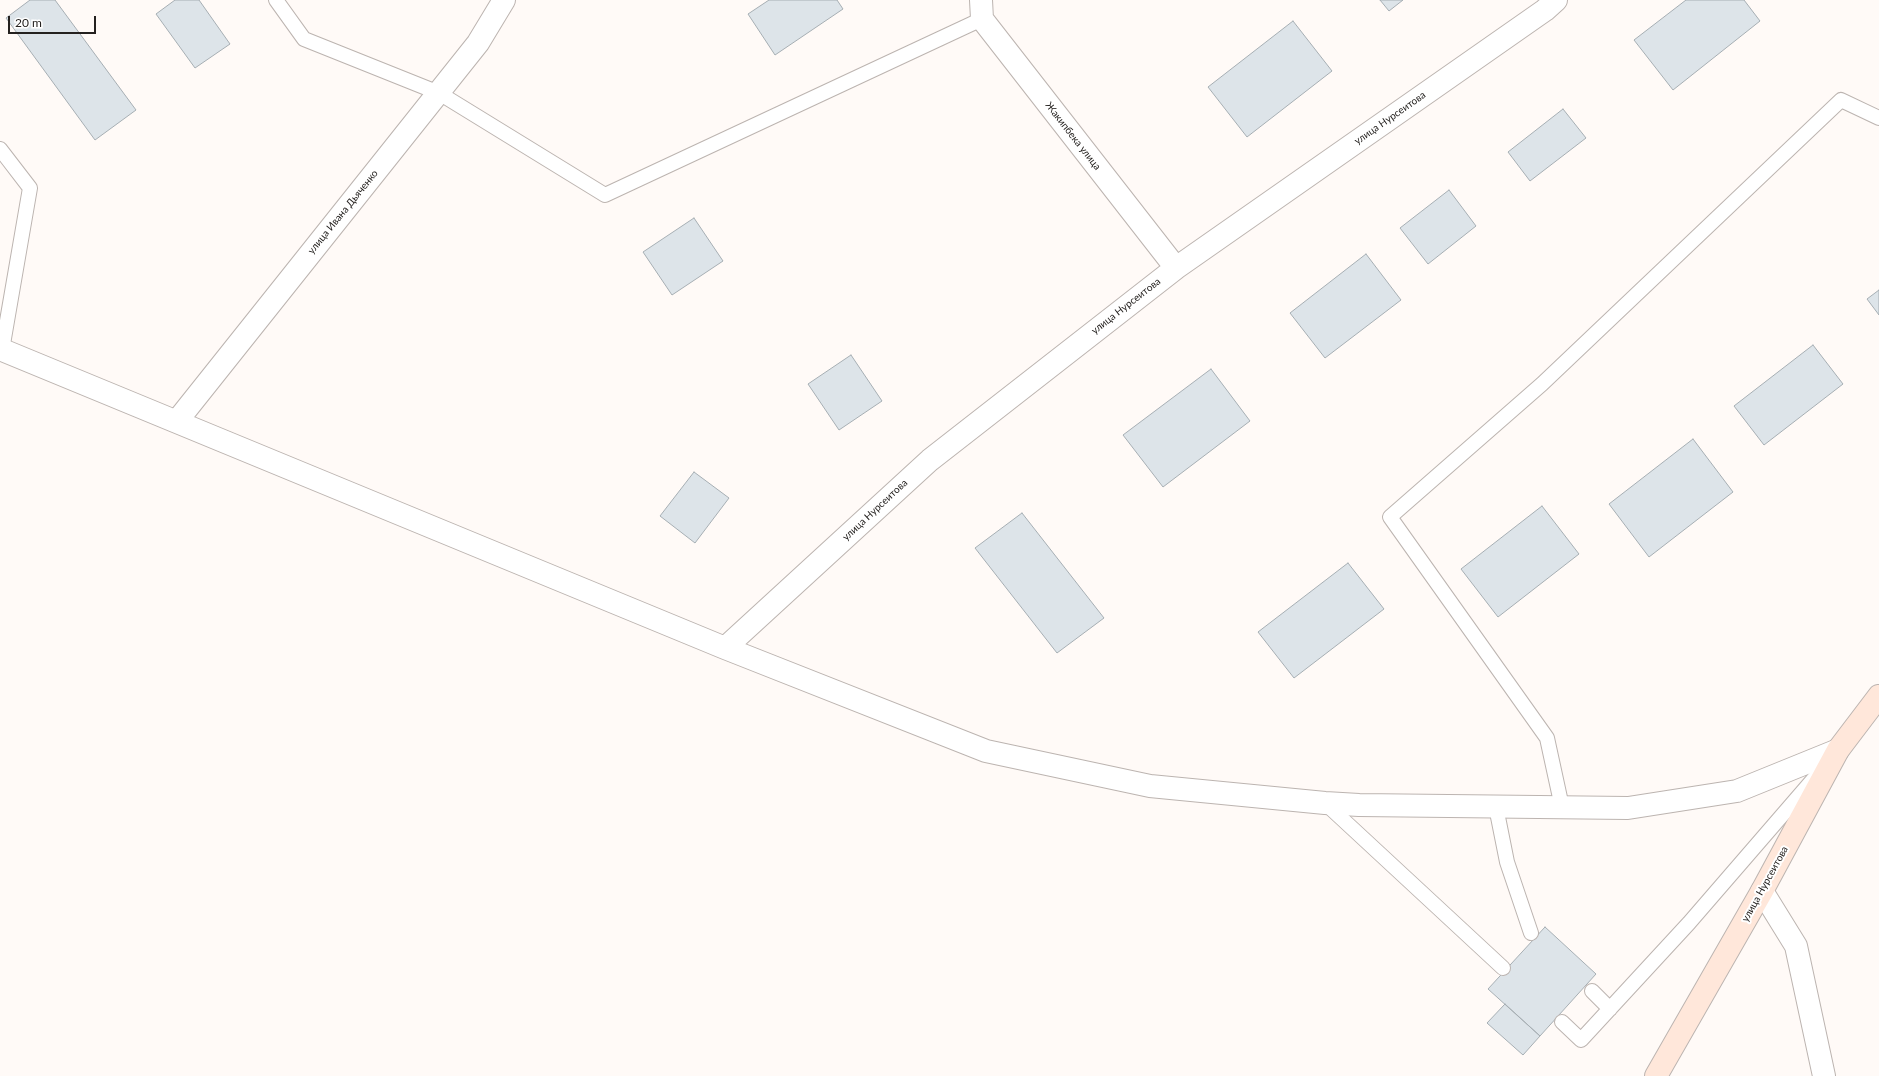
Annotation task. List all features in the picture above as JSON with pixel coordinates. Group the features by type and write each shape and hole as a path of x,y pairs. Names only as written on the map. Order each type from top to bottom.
{"main road":[{"name":"улица Нурсеитова","path":"1656,1076 1762,891 1838,750 1879,696"}],"street":[{"name":"улица Ивана Дьяченко","path":"177,421 478,43 504,0"},
{"name":"улица Нурсеитова","path":"725,648 930,460 1176,268 1556,0"},
{"name":"Жакипбека улица","path":"982,9 1176,268"},
{"path":"1,349 725,648 986,751 1150,786 1359,806 1628,808 1737,791 1838,750"},
{"path":"1762,891 1796,946 1824,1076"}],"lane":[{"path":"276,0 304,39 439,93 605,195 982,9"},
{"path":"1562,807 1548,738 1390,517 1542,384 1841,100 1879,118"},
{"path":"0,150 30,188 1,349"},
{"path":"1562,1022 1581,1040 1689,923 1838,750"},
{"path":"1325,802 1503,968"},
{"path":"1496,806 1508,862 1531,933"},
{"path":"1592,991 1610,1009"}],"building":[{"path":"30,0 55,0 136,110 95,140 6,18"},
{"path":"175,0 199,0 230,44 195,68 156,14"},
{"path":"769,0 837,0 843,9 775,55 748,14"},
{"path":"1380,0 1403,0 1389,11"},
{"path":"1686,0 1744,0 1760,21 1673,90 1634,40"},
{"path":"1293,21 1332,71 1247,137 1208,87"},
{"path":"1563,109 1586,138 1530,181 1508,152"},
{"path":"1449,190 1476,226 1428,264 1400,228"},
{"path":"694,218 723,261 672,295 643,252"},
{"path":"1366,254 1401,300 1325,358 1290,313"},
{"path":"1879,290 1879,315 1867,299"},
{"path":"1813,345 1843,384 1764,445 1734,406"},
{"path":"851,355 882,401 839,430 808,384"},
{"path":"1211,369 1250,421 1163,487 1123,435"},
{"path":"1693,439 1733,492 1649,557 1609,504"},
{"path":"694,472 729,498 695,543 660,516"},
{"path":"1542,506 1579,554 1498,617 1461,569"},
{"path":"1022,513 1104,618 1057,653 975,548"},
{"path":"1348,563 1384,609 1294,678 1258,632"},
{"path":"1545,927 1596,974 1540,1036 1488,989"},
{"path":"1505,1004 1540,1036 1523,1055 1487,1023"}]}
